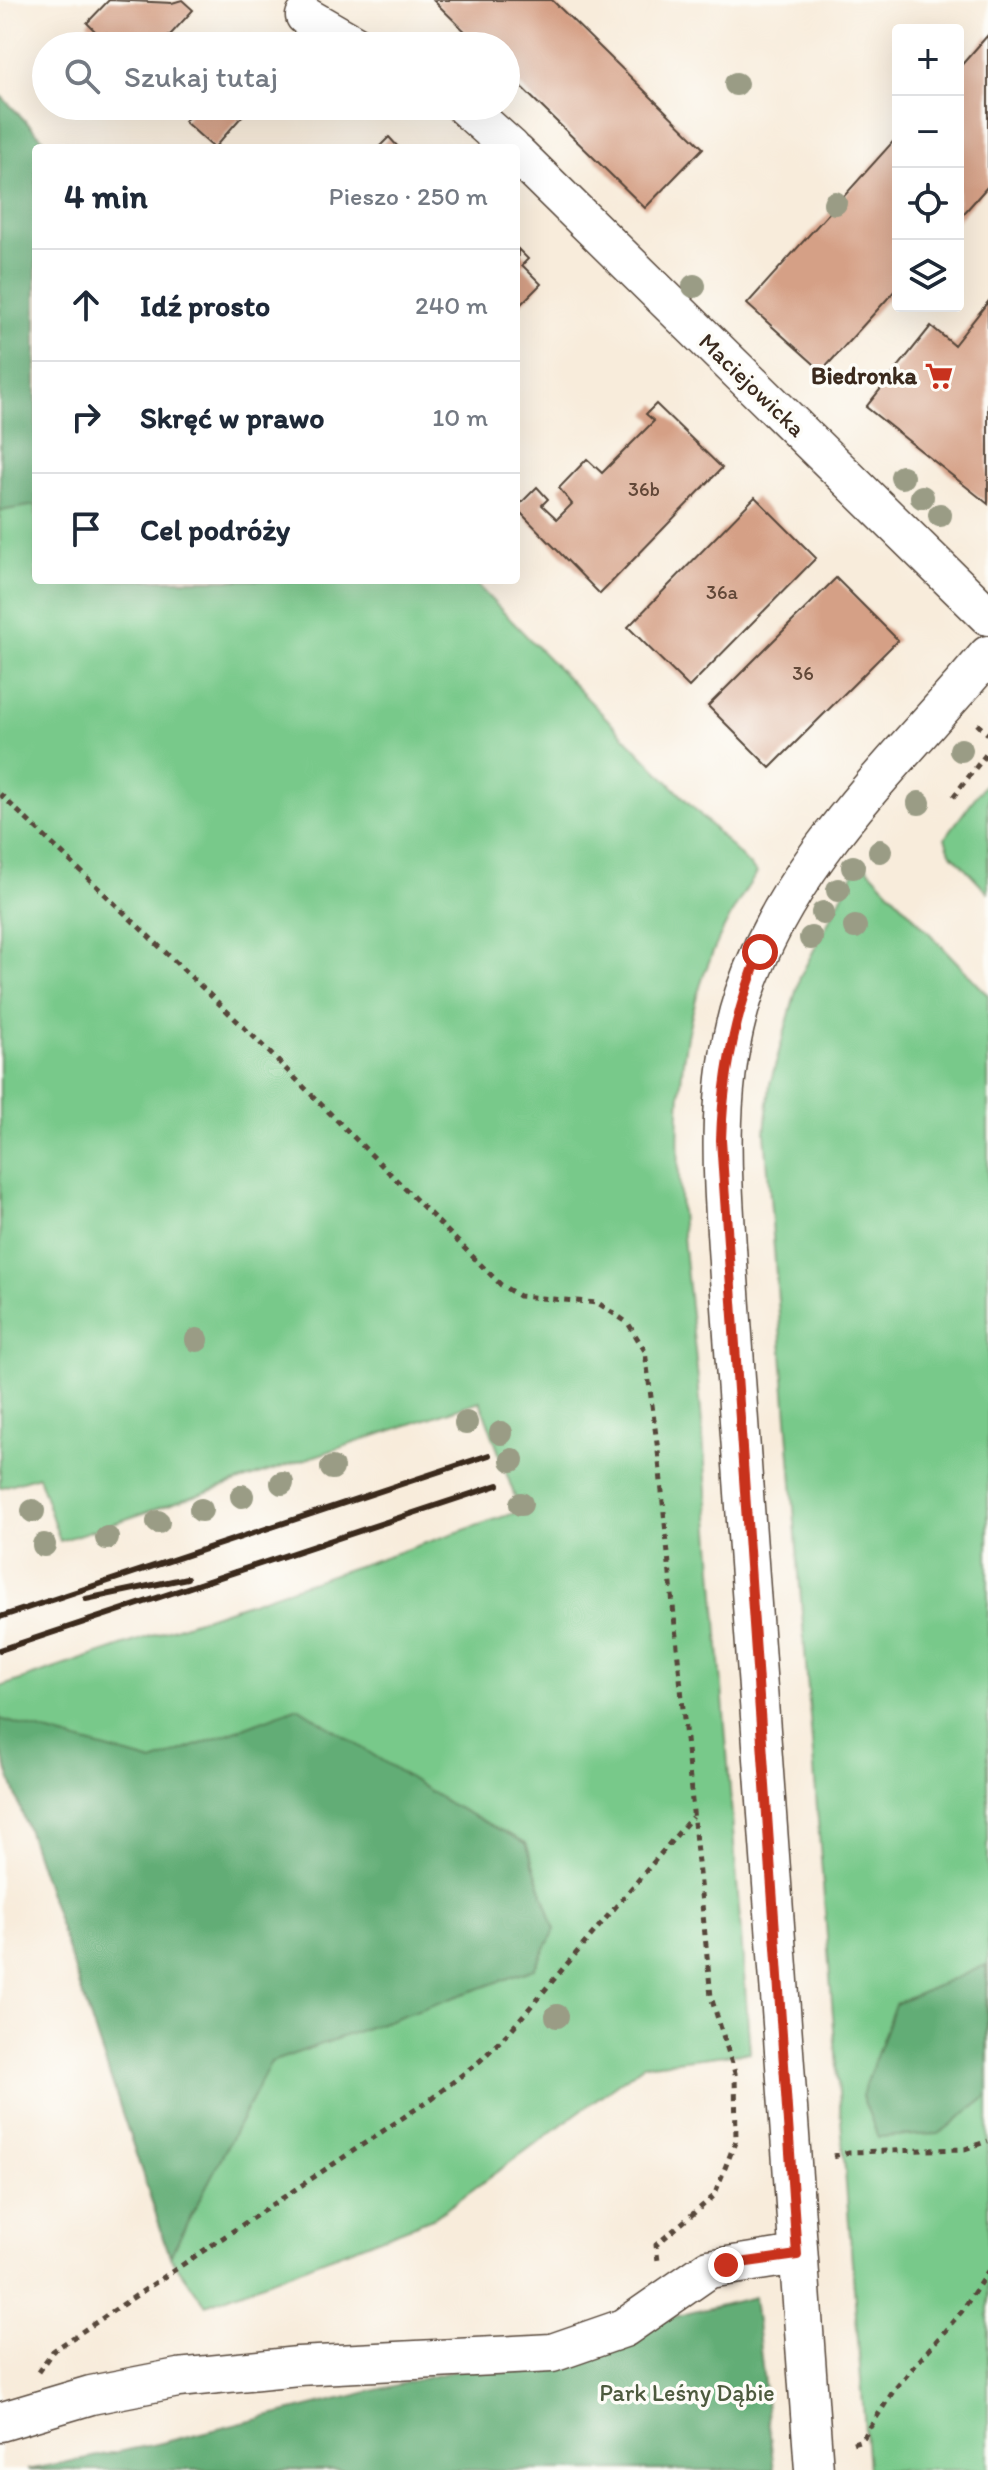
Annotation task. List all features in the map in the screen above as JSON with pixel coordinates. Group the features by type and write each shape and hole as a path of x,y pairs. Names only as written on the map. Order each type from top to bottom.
{"street":[{"path":"303,5 339,32"},
{"path":"480,120 507,144"},
{"name":"Maciejowicka","path":"520,157 988,616"},
{"path":"814,2470 722,1169 724,1090 745,991 769,934 793,891 832,835 988,655"},
{"path":"0,2422 91,2395 178,2378 298,2366 552,2353 624,2328 664,2297 709,2269 797,2255"}],"path":[{"path":"953,797 988,752"},
{"path":"0,794 255,1038 501,1285 519,1296 598,1303 628,1323 645,1351 658,1451 711,1997 735,2073 736,2140 714,2196 656,2245 664,2297"},
{"path":"36,2374 53,2351 431,2099 481,2060 510,2031 693,1816"},
{"path":"833,2156 849,2152 965,2149 988,2141"},
{"path":"853,2443 862,2440 894,2390 962,2311 988,2271"}],"green space":[{"path":"0,95 48,144 32,144 32,584 476,584 757,873 728,921 696,998 684,1053 679,1122 684,1246 701,1412 750,2052 643,2065 435,2217 206,2305 170,2256 0,1747 0,1687 520,1511 480,1401 60,1541 38,1476 0,1488"},
{"path":"0,95 48,144 32,144 32,506 0,511"},
{"path":"988,780 988,892 950,852 945,838"},
{"path":"860,860 988,995 988,2470 868,2470 765,1132 770,1084 800,977"},
{"path":"298,1707 450,1804 526,1843 555,1930 534,1969 271,2062 170,2256 0,1747 0,1719 153,1762"},
{"path":"986,1965 988,2096 939,2134 878,2137 862,2096 895,2004"},
{"name":"Park Leśny Dąbie","path":"754,2297 774,2470 27,2470 157,2444"}],"building":[{"path":"109,0 172,3 182,0 193,10 173,32 96,32 87,23"},
{"path":"433,0 552,0 703,148 645,208 520,86 520,32 466,32"},
{"path":"988,35 988,186 964,213 964,96 964,62"},
{"path":"239,120 218,144 210,144 184,121"},
{"path":"389,137 395,144 382,144"},
{"path":"892,143 892,294 822,371 747,304"},
{"path":"520,251 528,259 522,265 541,284 520,305"},
{"name":"Biedronka","path":"988,302 988,504 866,407 931,326 954,345"},
{"path":"656,404 722,468 600,594 520,512 520,504 537,487 548,499 542,505 557,519 572,504 559,488 587,459 602,473 654,421 646,414"},
{"path":"755,497 816,558 689,687 628,627"},
{"path":"836,578 898,640 770,768 708,706"}],"railway":[{"path":"0,1617 489,1455"},
{"path":"0,1650 498,1485"},
{"path":"86,1599 187,1578"}],"place":[{"name":"Biedronka","path":"939,376"}],"route":[{"path":"726,2265 797,2255 721,1140 722,1106 734,1028 760,952"}]}
